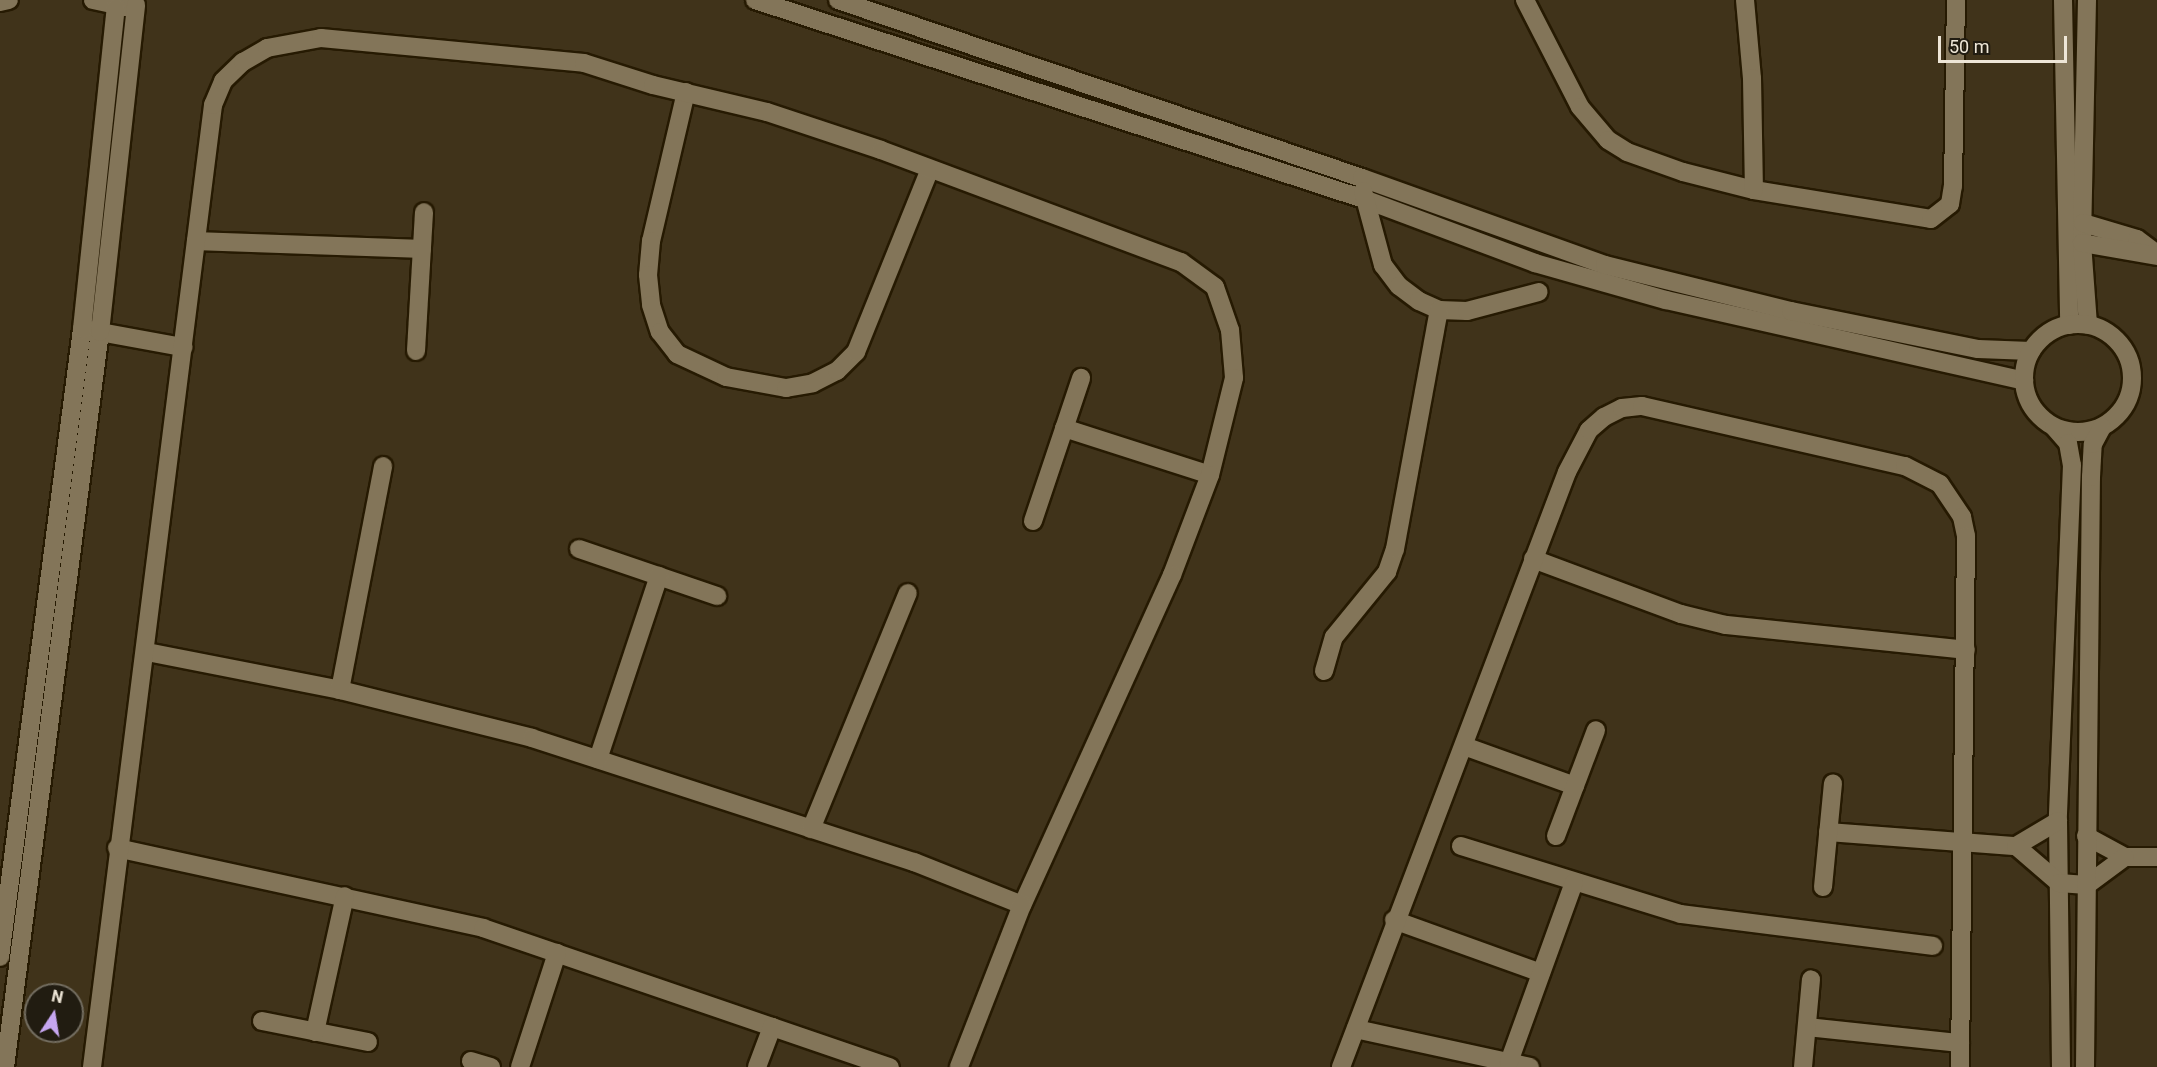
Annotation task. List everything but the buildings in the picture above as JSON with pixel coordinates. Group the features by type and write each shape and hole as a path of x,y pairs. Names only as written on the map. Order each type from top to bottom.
{"street":[{"path":"0,2 9,0"},
{"path":"5,1067 141,3 116,8 93,0"},
{"path":"755,0 1364,199 1535,263 1634,291 2024,381"},
{"path":"838,0 1362,178 1543,245 1668,282 1978,349 2031,351"},
{"path":"1524,0 1580,107 1608,140 1647,161 1754,190 1931,219 1944,213 1950,204 1953,186 1956,0"},
{"path":"1745,0 1752,78 1754,190"},
{"path":"2063,0 2069,325"},
{"path":"2087,0 2082,243 2088,325"},
{"path":"0,957 82,329 116,8"},
{"path":"92,1067 117,848 147,652 213,105 223,81 243,62 267,48 321,38 584,63 824,130 1181,262 1215,287 1230,330 1234,378 1210,474 1172,575 1022,905 959,1067"},
{"path":"686,92 651,241 648,275 651,305 660,332 677,354 726,377 786,388 804,385 837,370 856,352 930,169"},
{"path":"1362,178 1364,199 1383,265 1399,286 1438,310 1467,311 1539,292"},
{"path":"416,351 424,212"},
{"path":"2083,223 2137,238 2157,255"},
{"path":"196,241 422,249"},
{"path":"2082,243 2157,255"},
{"path":"1324,671 1334,637 1381,580 1395,549 1438,310"},
{"path":"2061,1067 2058,821 2072,465 2068,443 2036,412 2024,381 2031,351 2047,334 2069,325 2088,325 2118,341 2133,371 2126,404 2102,427 2093,444 2086,836 2085,1067"},
{"path":"82,329 183,347"},
{"path":"1033,521 1081,378"},
{"path":"1341,1067 1394,920 1464,746 1567,472 1589,430 1622,408 1662,409 1905,466 1940,484 1962,517 1966,536 1960,1067"},
{"path":"2054,427 2078,433 2102,427"},
{"path":"1064,428 1210,474"},
{"path":"340,690 383,466"},
{"path":"579,549 717,596"},
{"path":"1533,559 1681,614 1726,625 1965,650"},
{"path":"598,759 659,576"},
{"path":"811,829 909,593"},
{"path":"147,652 340,690 473,722 598,759 914,862 1022,905"},
{"path":"1556,836 1596,730"},
{"path":"1464,746 1575,786"},
{"path":"1823,887 1833,783"},
{"path":"1828,832 2016,846 2058,821"},
{"path":"2086,836 2125,857 2157,856"},
{"path":"1461,846 1681,914 1933,946"},
{"path":"2016,846 2059,884 2087,885 2125,857"},
{"path":"117,848 433,914 558,953 890,1067"},
{"path":"1509,1062 1574,882"},
{"path":"315,1032 345,896"},
{"path":"1394,920 1541,973"},
{"path":"520,1067 558,953"},
{"path":"1803,1067 1811,979"},
{"path":"262,1021 368,1042"},
{"path":"757,1067 772,1027"},
{"path":"1807,1027 1960,1043"},
{"path":"1356,1029 1530,1067"},
{"path":"471,1061 491,1067"}]}
